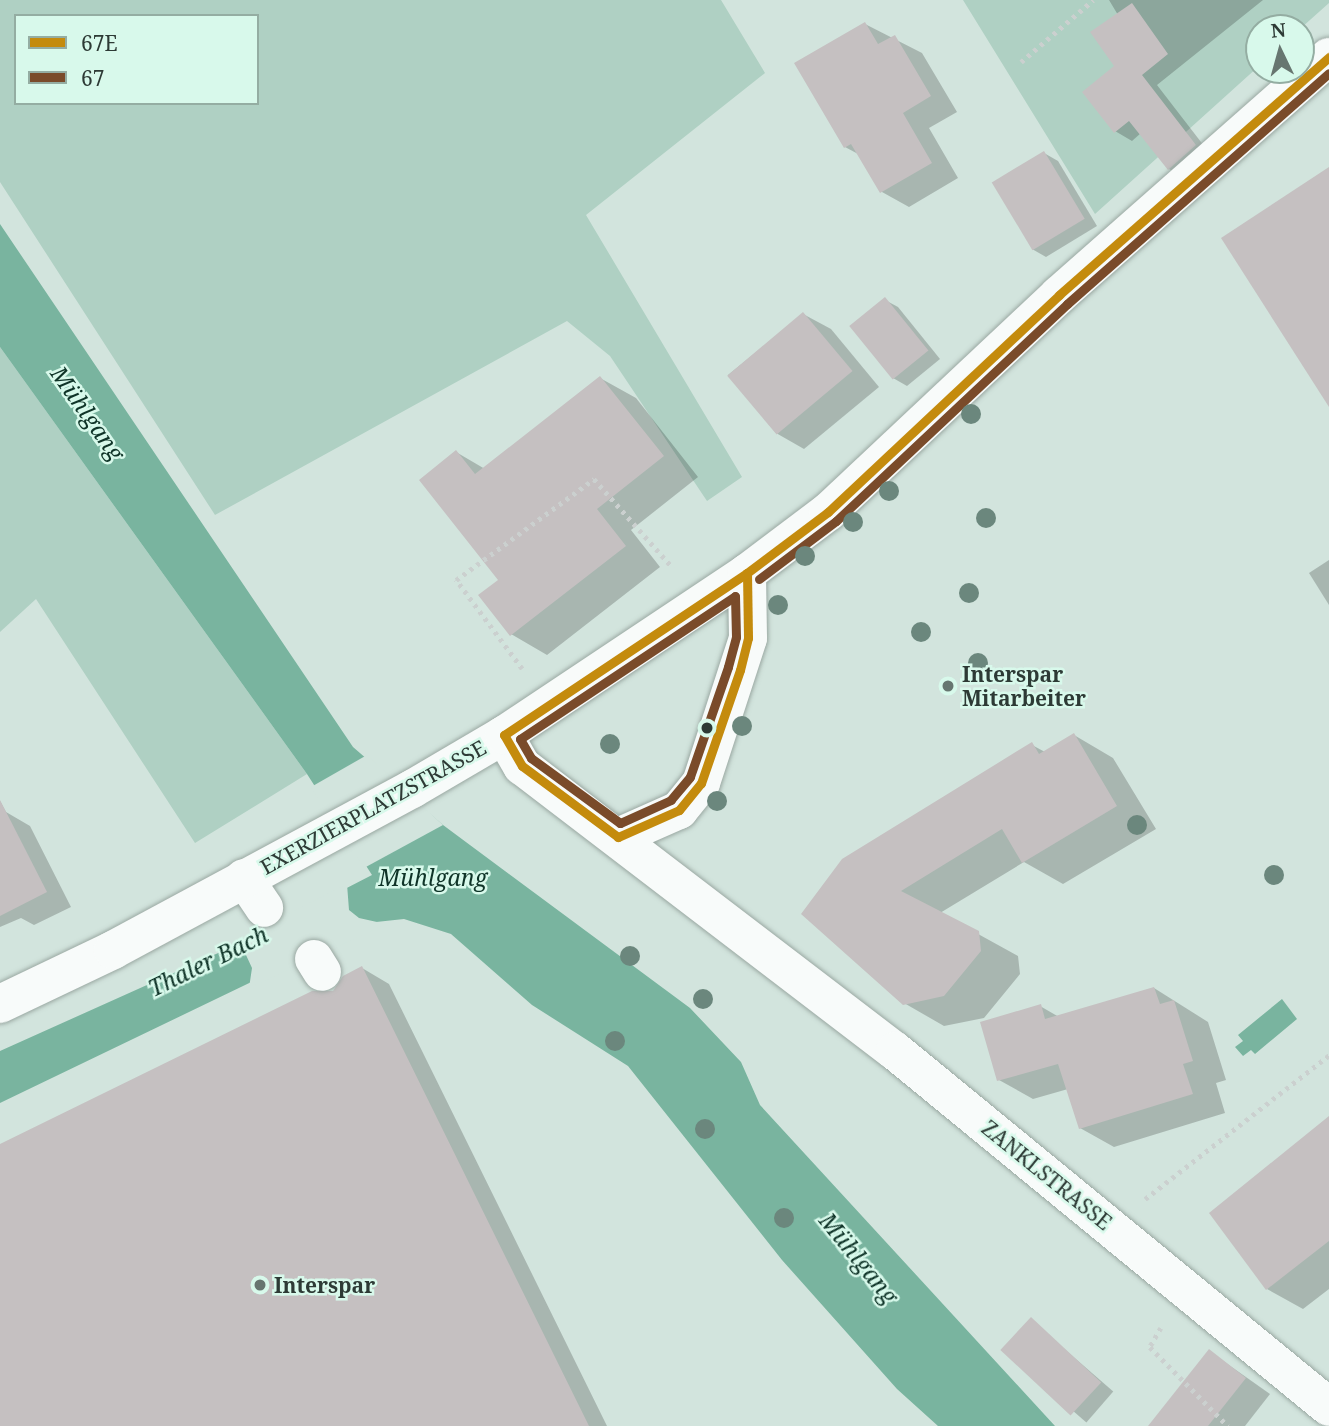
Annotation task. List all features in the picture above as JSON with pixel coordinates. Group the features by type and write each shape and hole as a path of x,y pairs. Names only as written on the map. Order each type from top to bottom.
{"street":[{"name":"EXERZIERPLATZSTRASSE","path":"0,1004 113,950 254,893 332,833 504,735 747,573 828,512 1059,295 1329,57"},
{"path":"618,837 679,810 701,783 748,638 747,573"},
{"name":"ZANKLSTRASSE","path":"504,735 522,766 895,1051 1329,1407"}],"path":[{"path":"1021,62 1093,0"},
{"path":"526,676 456,580 594,479 683,579"},
{"path":"1109,1226 1329,1055"},
{"path":"1150,1347 1228,1426"}],"shaded area":[{"path":"0,0 721,0 765,73 586,215 742,477 707,501 610,356 567,321 215,515 0,182"},
{"path":"963,0 1329,0 1315,16 1245,14 1245,79 1095,214"},
{"path":"0,347 307,774 195,843 36,599 0,632"}],"water":[{"path":"0,224 353,747 443,825 690,1008 741,1062 760,1105 1055,1426 938,1426 897,1389 782,1260 628,1066 532,1005 451,934 404,919 376,922 0,1103 0,1051 236,945 372,875 307,774 0,347"},
{"path":"1282,999 1297,1019 1255,1054 1251,1050 1243,1056 1235,1047 1243,1041 1238,1035"}],"pier":[{"path":"367,755 443,825 364,868 311,787"},
{"path":"347,884 349,910 359,918 386,924 249,988 252,968 246,955 231,943"}],"building":[{"path":"1132,3 1168,54 1142,75 1196,145 1168,170 1129,121 1114,133 1082,92 1114,66 1090,32"},
{"path":"865,22 878,44 895,35 931,96 903,113 932,163 880,193 851,144 844,148 794,63"},
{"path":"1044,151 1085,219 1032,250 992,182"},
{"path":"1329,167 1329,407 1221,238"},
{"path":"885,297 928,351 893,380 849,326"},
{"path":"803,312 852,371 777,435 727,376"},
{"path":"600,376 664,456 597,509 626,546 510,636 478,595 498,580 419,480 456,450 475,474"},
{"path":"1074,733 1117,806 1022,863 1002,829 901,891 979,931 981,951 944,996 903,1005 801,914 842,859 1032,742 1039,754"},
{"path":"0,800 47,892 0,916"},
{"name":"Interspar","path":"362,966 589,1426 0,1426 0,1144 312,991 333,991 343,976"},
{"path":"1154,987 1160,1004 1174,1000 1193,1061 1183,1064 1193,1094 1079,1129 1058,1064 997,1081 980,1022 1041,1004 1045,1019"},
{"path":"1329,1116 1329,1241 1266,1290 1209,1213"},
{"path":"1031,1317 1101,1382 1071,1415 1000,1350"},
{"path":"1209,1349 1246,1378 1208,1426 1148,1426"}],"transit line":[{"name":"67E","path":"747,573 828,512 1059,295 1329,57"},
{"name":"67","path":"759,579 836,521 1067,304 1329,73"},
{"name":"67E","path":"747,573 748,638 740,670 701,783 679,810 618,837 522,766 504,735 747,573"},
{"name":"67","path":"735,596 736,637 728,667 690,777 671,800 620,823 531,758 520,739 735,596"}],"place":[{"name":"Interspar Mitarbeiter","path":"948,686"},
{"name":"Interspar","path":"260,1285"}],"water label":[{"name":"Mühlgang","path":"88,413"},
{"name":"Mühlgang","path":"433,877"},
{"name":"Thaler Bach","path":"208,961"},
{"name":"Mühlgang","path":"859,1258"}]}
